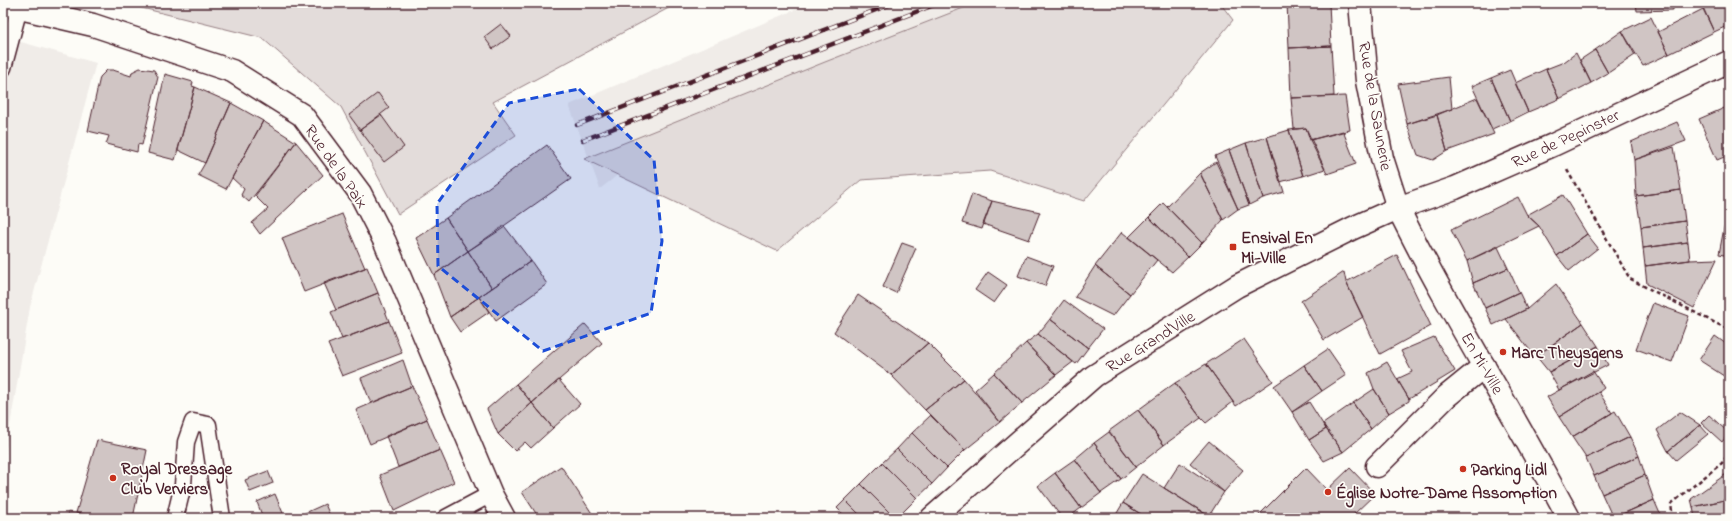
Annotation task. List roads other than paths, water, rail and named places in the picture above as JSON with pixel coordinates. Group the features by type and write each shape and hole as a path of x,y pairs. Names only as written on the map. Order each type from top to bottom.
{"street":[{"name":"Rue de la Saunerie","path":"1360,3 1367,81 1382,158 1398,208"},
{"name":"Rue de la Paix","path":"11,6 93,25 232,71 302,115 360,193 378,230 491,494 504,518"},
{"name":"Rue de Pepinster","path":"1398,208 1455,188 1552,145 1729,62"},
{"name":"En Mi-Ville","path":"1398,208 1423,259 1540,463 1569,518"},
{"name":"Rue Grand'Ville","path":"932,518 1094,376 1237,286 1353,228 1398,208"},
{"path":"1377,466 1447,396 1484,366"}],"lane":[{"path":"3,68 11,6"},
{"path":"175,518 183,485 186,442 193,422 208,425 222,518"},
{"path":"446,518 491,494"}],"railway":[{"path":"577,125 894,3"},
{"path":"583,140 939,3"}],"place":[{"name":"Ensival En Mi-Ville","path":"1233,247"},
{"name":"Marc Theysgens","path":"1503,352"},
{"name":"Parking Lidl","path":"1463,469"},
{"name":"Royal Dressage Club Verviers","path":"113,478"},
{"name":"Église Notre-Dame Assomption","path":"1328,492"}]}
